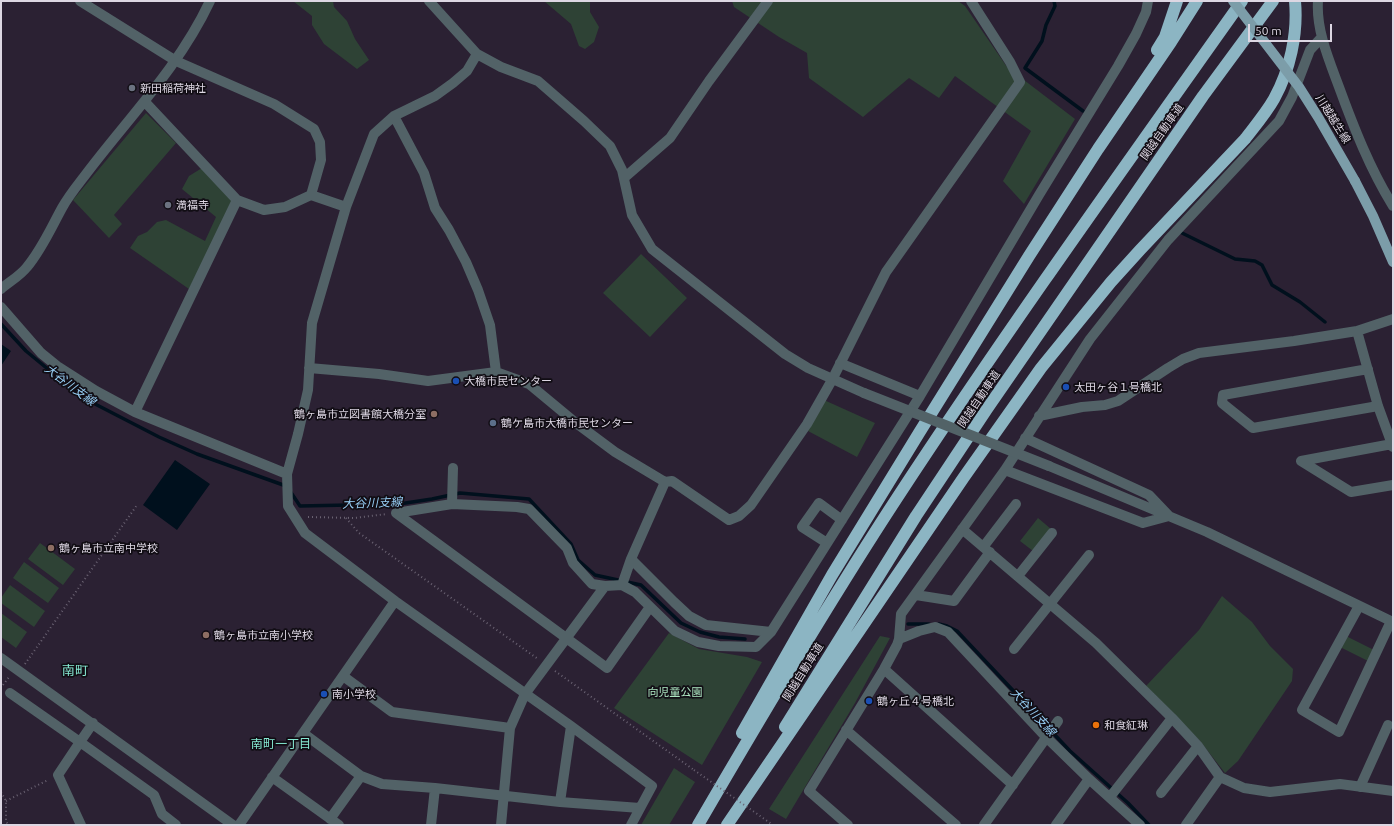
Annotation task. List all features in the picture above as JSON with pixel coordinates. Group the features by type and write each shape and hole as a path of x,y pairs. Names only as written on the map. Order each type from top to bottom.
{"highway":[{"path":"1098,149 1164,37 1178,1"},
{"path":"690,825 836,568 1029,256 1098,149 1180,29 1197,1"},
{"name":"関越自動車道","path":"698,825 758,722 838,591 900,494 968,391 1242,1"},
{"name":"関越自動車道","path":"727,825 780,735 916,516 987,409 1203,96 1273,1"},
{"path":"727,825 1041,368 1111,282 1246,140 1274,99 1285,76 1292,51 1296,1"}],"main road":[{"name":"川越越生線","path":"1234,1 1299,87 1322,123 1373,216 1393,262"}],"street":[{"path":"80,1 176,61 274,104 314,129 320,142 321,160 311,195"},
{"path":"1,289 26,268 44,242 63,207 83,178 145,102 176,61 210,1"},
{"path":"428,1 477,54 501,67 538,81 566,104 610,146 622,170 632,215 652,249 785,354 832,380 1049,466 1207,532 1392,622 1339,732 1302,710 1359,606"},
{"path":"624,178 670,138 709,81 768,1"},
{"path":"309,368 379,374 428,381 496,372 529,384 576,423 615,452 665,482 672,481 729,520 739,516 751,506 807,424 832,380 886,272 1020,82 1010,62 971,1"},
{"path":"396,513 452,504 517,507 529,509 567,548 573,563 592,584 605,586 622,585 635,592 675,631 698,642 719,646 756,647 771,632 920,396 1039,195 1118,66 1136,34 1146,12 1148,1"},
{"path":"1318,1 1318,14 1322,37 1350,117 1367,156 1393,206"},
{"path":"848,825 809,791 884,669 897,645 899,639 901,614 1004,470 1090,340 1168,240 1279,121 1292,97 1310,50 1322,37"},
{"path":"477,54 467,71 453,83 435,96 394,116 374,134 346,206 312,323 308,390 287,474 288,506 304,533 395,601 571,726 652,786 631,825"},
{"path":"145,102 237,200 264,210 285,207 311,195 346,206"},
{"path":"394,116 424,173 435,208 453,236 478,290 490,325 496,372"},
{"path":"135,412 237,200"},
{"path":"1,307 42,353 57,366 96,391 135,412 287,474"},
{"path":"1039,416 1082,407 1105,405 1118,401 1183,359 1199,353 1294,341 1357,331 1393,319"},
{"path":"1357,331 1378,406 1392,446 1301,461 1351,492 1393,485"},
{"path":"840,363 920,396"},
{"path":"1368,369 1223,394 1222,403 1253,428 1378,406"},
{"path":"1025,438 1149,495 1169,516"},
{"path":"452,504 453,468"},
{"path":"1004,470 1143,523 1169,516"},
{"path":"622,585 631,559 665,482"},
{"path":"827,543 802,527 819,503 842,520"},
{"path":"916,595 954,601 1016,504"},
{"path":"396,513 607,668 650,607"},
{"path":"962,528 1096,643 1172,718 1198,746 1220,777 1244,788 1270,792 1340,784 1393,791"},
{"path":"1018,576 1052,533"},
{"path":"1014,649 1089,555"},
{"path":"631,559 689,616 706,625 771,632"},
{"path":"501,825 510,728 525,694 605,586"},
{"path":"239,825 395,601"},
{"path":"899,639 934,627 948,632 1046,737 1089,779 1140,825"},
{"path":"1,658 93,723 232,825"},
{"path":"884,669 1013,785"},
{"path":"343,676 392,712 510,728"},
{"path":"10,693 154,795 162,814 176,825"},
{"path":"1110,797 1172,718"},
{"path":"984,825 1058,721"},
{"path":"81,825 58,775 93,723"},
{"path":"1360,787 1388,725"},
{"path":"560,802 571,726"},
{"path":"846,730 956,825"},
{"path":"302,733 361,776 382,784 435,788 504,797 640,808"},
{"path":"1161,793 1198,746"},
{"path":"330,819 361,776"},
{"path":"272,777 339,825"},
{"path":"1186,825 1220,777"},
{"path":"1056,825 1089,779"},
{"path":"431,825 435,788"}],"path":[{"path":"1,688 17,669 137,505"},
{"path":"295,517 346,518 396,513"},
{"path":"346,518 359,533 773,825"},
{"path":"6,801 58,775"},
{"path":"1,792 6,801 6,821 8,825"}],"green space":[{"path":"293,1 333,1 334,7 347,21 355,39 369,60 357,69 324,44 312,25 312,16"},
{"path":"544,1 590,1 590,12 599,27 594,42 585,49 579,46 571,24"},
{"path":"732,1 958,1 965,6 1007,67 1075,119 1024,204 1003,181 1031,131 955,76 939,98 909,78 863,117 809,78 807,53 779,37 734,7"},
{"path":"146,113 176,143 114,215 122,224 109,238 73,200"},
{"path":"202,168 234,202 189,289 130,248 138,236 147,232 157,222 166,220 205,241 216,217 182,189 189,176"},
{"path":"641,254 687,298 650,337 603,293"},
{"path":"824,400 875,423 857,457 808,431"},
{"path":"1038,518 1051,529 1033,551 1020,541"},
{"path":"40,543 75,569 63,585 28,559"},
{"path":"24,562 59,588 48,603 13,578"},
{"path":"10,585 45,611 34,627 1,603 1,598"},
{"path":"1222,596 1252,622 1270,646 1293,669 1292,681 1238,761 1225,773 1200,741 1146,686 1199,630"},
{"path":"1,613 27,632 16,648 1,637"},
{"name":"向児童公園","path":"669,633 699,649 747,657 762,662 702,765 614,708"},
{"path":"880,636 890,638 855,703 786,819 769,809"},
{"path":"1346,636 1374,650 1368,661 1340,647"},
{"path":"674,768 695,782 669,825 641,825"}],"water":[{"path":"1,344 11,351 1,366"},
{"path":"175,460 210,484 177,530 143,505"}],"waterway":[{"path":"1054,1 1055,6 1046,25 1042,41 1025,68 1083,111"},
{"path":"1182,233 1235,259 1255,261 1262,265 1272,285 1300,302 1325,322"},
{"name":"大谷川支線","path":"1,324 26,351 78,394 97,405 159,437 197,454 286,486"},
{"name":"大谷川支線","path":"290,491 300,506 399,504 460,493 529,499 571,544 578,560 595,575 641,585 681,623 700,632 719,637 745,639"},
{"name":"大谷川支線","path":"908,624 929,624"},
{"name":"大谷川支線","path":"939,624 957,631 1070,751 1128,803 1149,825"}],"place":[{"name":"新田稲荷神社","path":"132,88"},
{"name":"満福寺","path":"168,205"},
{"name":"大橋市民センター","path":"456,381"},
{"name":"太田ヶ谷１号橋北","path":"1066,387"},
{"name":"鶴ヶ島市立図書館大橋分室","path":"434,414"},
{"name":"鶴ケ島市大橋市民センター","path":"493,423"},
{"name":"鶴ヶ島市立南中学校","path":"51,548"},
{"name":"鶴ヶ島市立南小学校","path":"206,635"},
{"name":"南小学校","path":"324,694"},
{"name":"鶴ヶ丘４号橋北","path":"869,701"},
{"name":"和食紅琳","path":"1096,725"}],"district":[{"name":"南町","path":"75,671"},
{"name":"南町一丁目","path":"281,744"}]}
